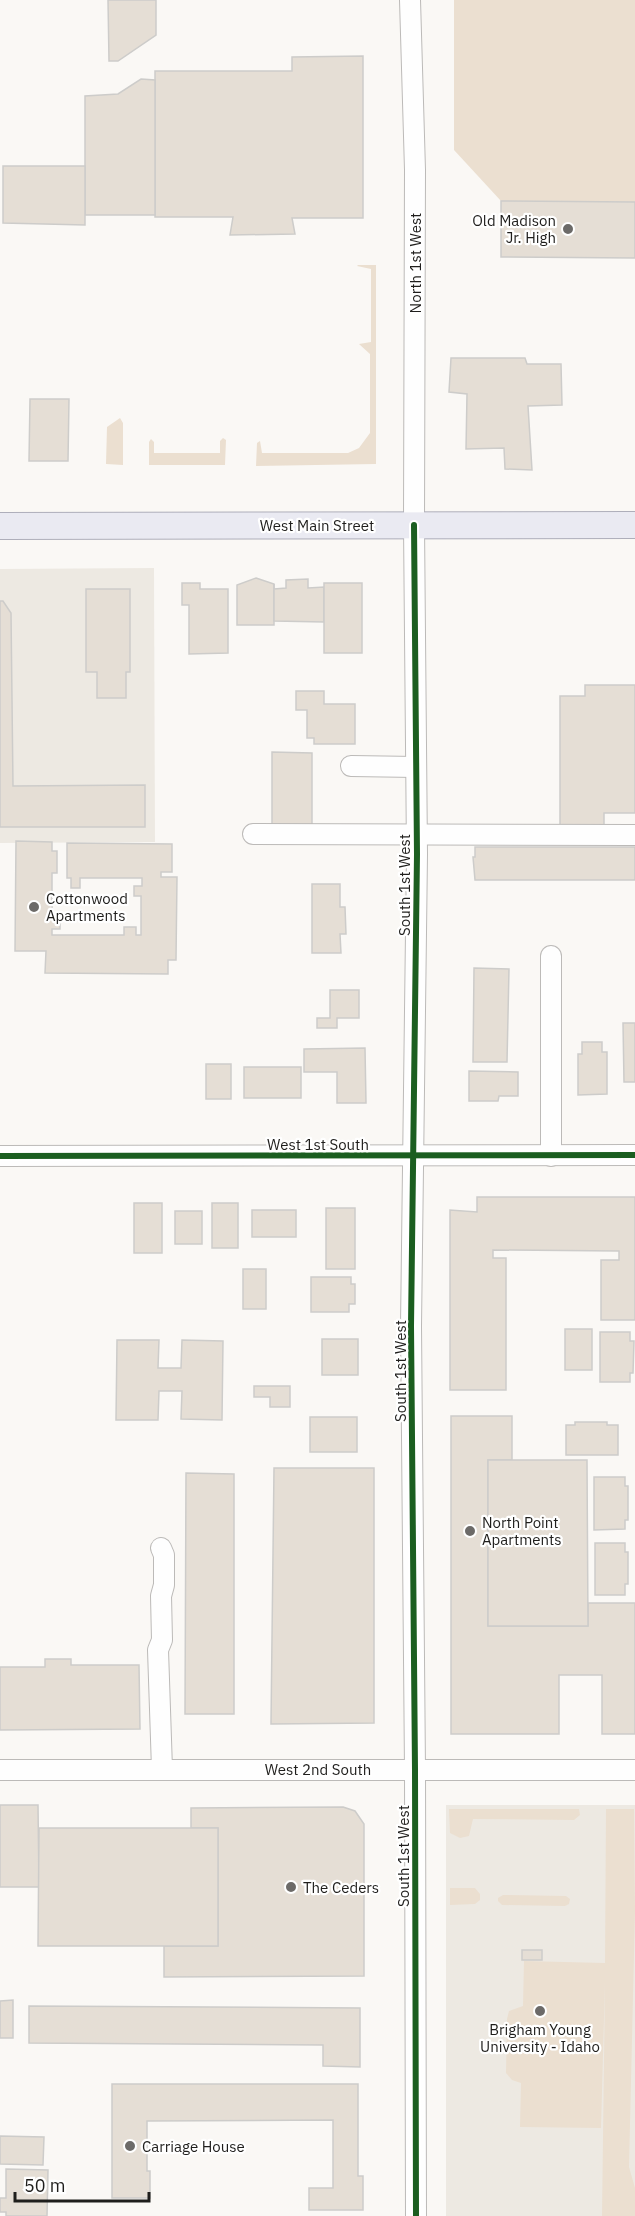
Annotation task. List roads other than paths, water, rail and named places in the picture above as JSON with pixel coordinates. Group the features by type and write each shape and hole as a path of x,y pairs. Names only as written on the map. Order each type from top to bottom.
{"main road":[{"name":"West Main Street","path":"0,526 635,525"}],"street":[{"name":"North 1st West","path":"410,0 415,170 414,525"},
{"name":"South 1st West","path":"414,525 417,834 415,1156 411,1326 416,2216"},
{"path":"351,766 416,767"},
{"path":"253,834 635,835"},
{"path":"551,956 552,1156"},
{"name":"West 1st South","path":"0,1156 635,1155"},
{"path":"161,1548 164,1555 164,1585 161,1596 162,1640 158,1650 162,1769"},
{"name":"West 2nd South","path":"0,1770 635,1770"}],"place":[{"name":"Old Madison Jr. High","path":"568,229"},
{"name":"Cottonwood Apartments","path":"34,907"},
{"name":"North Point Apartments","path":"470,1531"},
{"name":"The Ceders","path":"291,1887"},
{"name":"Brigham Young University - Idaho","path":"540,2011"},
{"name":"Carriage House","path":"130,2146"}]}
